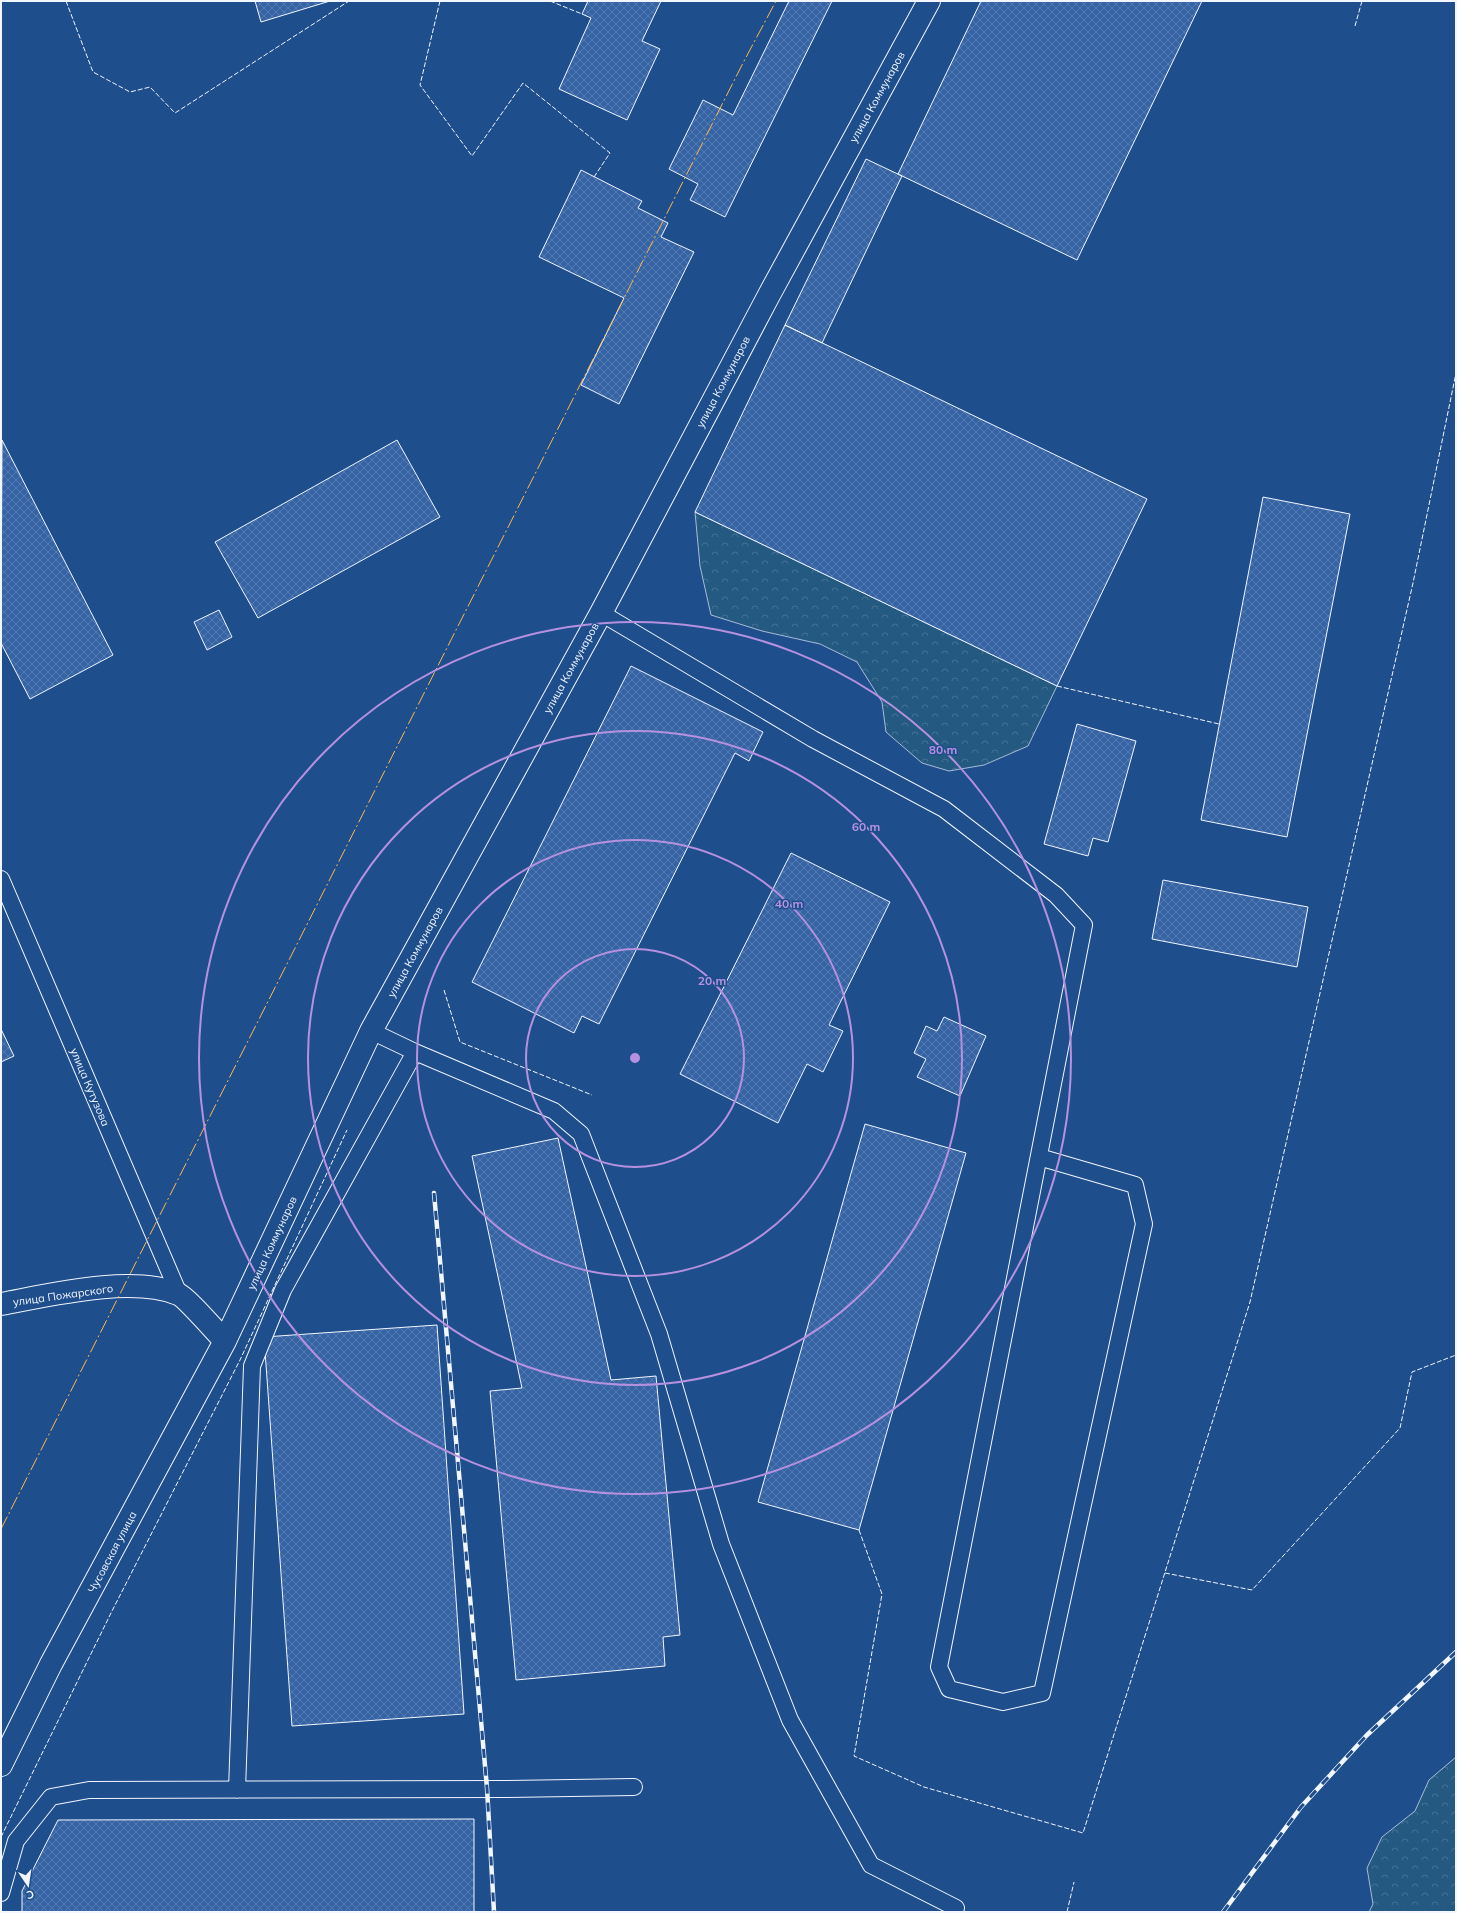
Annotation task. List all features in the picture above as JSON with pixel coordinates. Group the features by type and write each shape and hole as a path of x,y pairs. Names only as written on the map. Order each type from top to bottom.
{"main road":[{"name":"улица Коммунаров","path":"225,1341 371,1031 601,613 769,295 929,1"},
{"name":"улица Пожарского","path":"1,1304 100,1288 144,1286 179,1294"},
{"path":"179,1294 225,1341"},
{"name":"Чусовская улица","path":"1,1765 51,1664 225,1341"}],"lane":[{"path":"601,613 813,739 944,808 1056,895 1084,925 939,1667 949,1689 1003,1702 1042,1693 1144,1224 1135,1186 1039,1157"},
{"name":"улица Кутузова","path":"1,879 179,1294"},
{"path":"371,1031 415,1052 554,1111 581,1134 659,1334 721,1544 790,1720 871,1866 956,1908"},
{"path":"237,1790 252,1366 282,1290 415,1052"},
{"path":"1,1893 16,1841 51,1797 89,1790 634,1787"}],"green space":[{"path":"695,512 1057,686 1028,746 984,765 949,771 922,763 886,732 882,702 857,662 820,644 762,631 711,615 700,566"},
{"path":"1456,1757 1456,1912 1369,1912 1373,1904 1367,1868 1382,1837 1415,1811 1429,1780"}],"building":[{"path":"255,1 330,1 261,22"},
{"path":"588,1 661,1 642,41 660,49 627,120 559,89 591,18 582,14"},
{"path":"789,1 832,1 725,217 690,200 698,184 669,169 703,100 733,115"},
{"path":"981,1 1202,1 1077,260 898,174"},
{"path":"866,159 902,176 822,343 785,325"},
{"path":"581,170 642,201 638,208 668,223 661,237 694,252 619,404 581,385 624,298 539,257"},
{"path":"785,325 1147,499 1057,686 695,512"},
{"path":"2,440 113,655 30,699 1,643"},
{"path":"397,440 440,517 258,618 215,542"},
{"path":"1263,497 1350,514 1287,837 1201,820"},
{"path":"219,610 232,637 207,650 194,622"},
{"path":"631,666 763,732 749,761 735,753 599,1024 582,1016 574,1033 472,982"},
{"path":"1077,724 1136,741 1108,842 1093,838 1088,856 1044,844"},
{"path":"791,853 890,902 829,1025 843,1031 823,1072 807,1064 778,1123 680,1074"},
{"path":"1163,880 1308,907 1297,967 1152,939"},
{"path":"944,1017 986,1036 960,1096 917,1077 926,1059 914,1053 926,1026 937,1031"},
{"path":"1,1029 14,1056 1,1062"},
{"path":"865,1124 966,1153 859,1530 758,1502"},
{"path":"558,1138 611,1380 656,1376 680,1635 663,1637 665,1666 516,1680 490,1391 522,1388 472,1156"},
{"path":"437,1325 464,1714 292,1726 264,1337"},
{"path":"474,1819 474,1912 22,1912 22,1891 58,1820"}],"railway":[{"path":"434,1193 487,1788 494,1912"},
{"path":"1223,1912 1301,1807 1367,1735 1456,1652"}],"fence":[{"path":"66,1 93,72 130,92 150,87 175,113 349,1"},
{"path":"440,1 420,85 472,156 523,83 610,153 594,177"},
{"path":"550,1 582,14"},
{"path":"1355,26 1362,1"},
{"path":"859,1530 882,1594 854,1756 924,1787 1083,1833 1250,1302 1413,583 1456,373"},
{"path":"1057,686 1219,724"},
{"path":"444,990 460,1042 592,1095"},
{"path":"1,1837 112,1611 240,1360 347,1130"},
{"path":"1165,1573 1252,1590 1400,1428 1412,1372 1456,1355"},
{"path":"1067,1912 1074,1882"}],"power":[{"path":"1,1529 743,63 776,1"}]}
